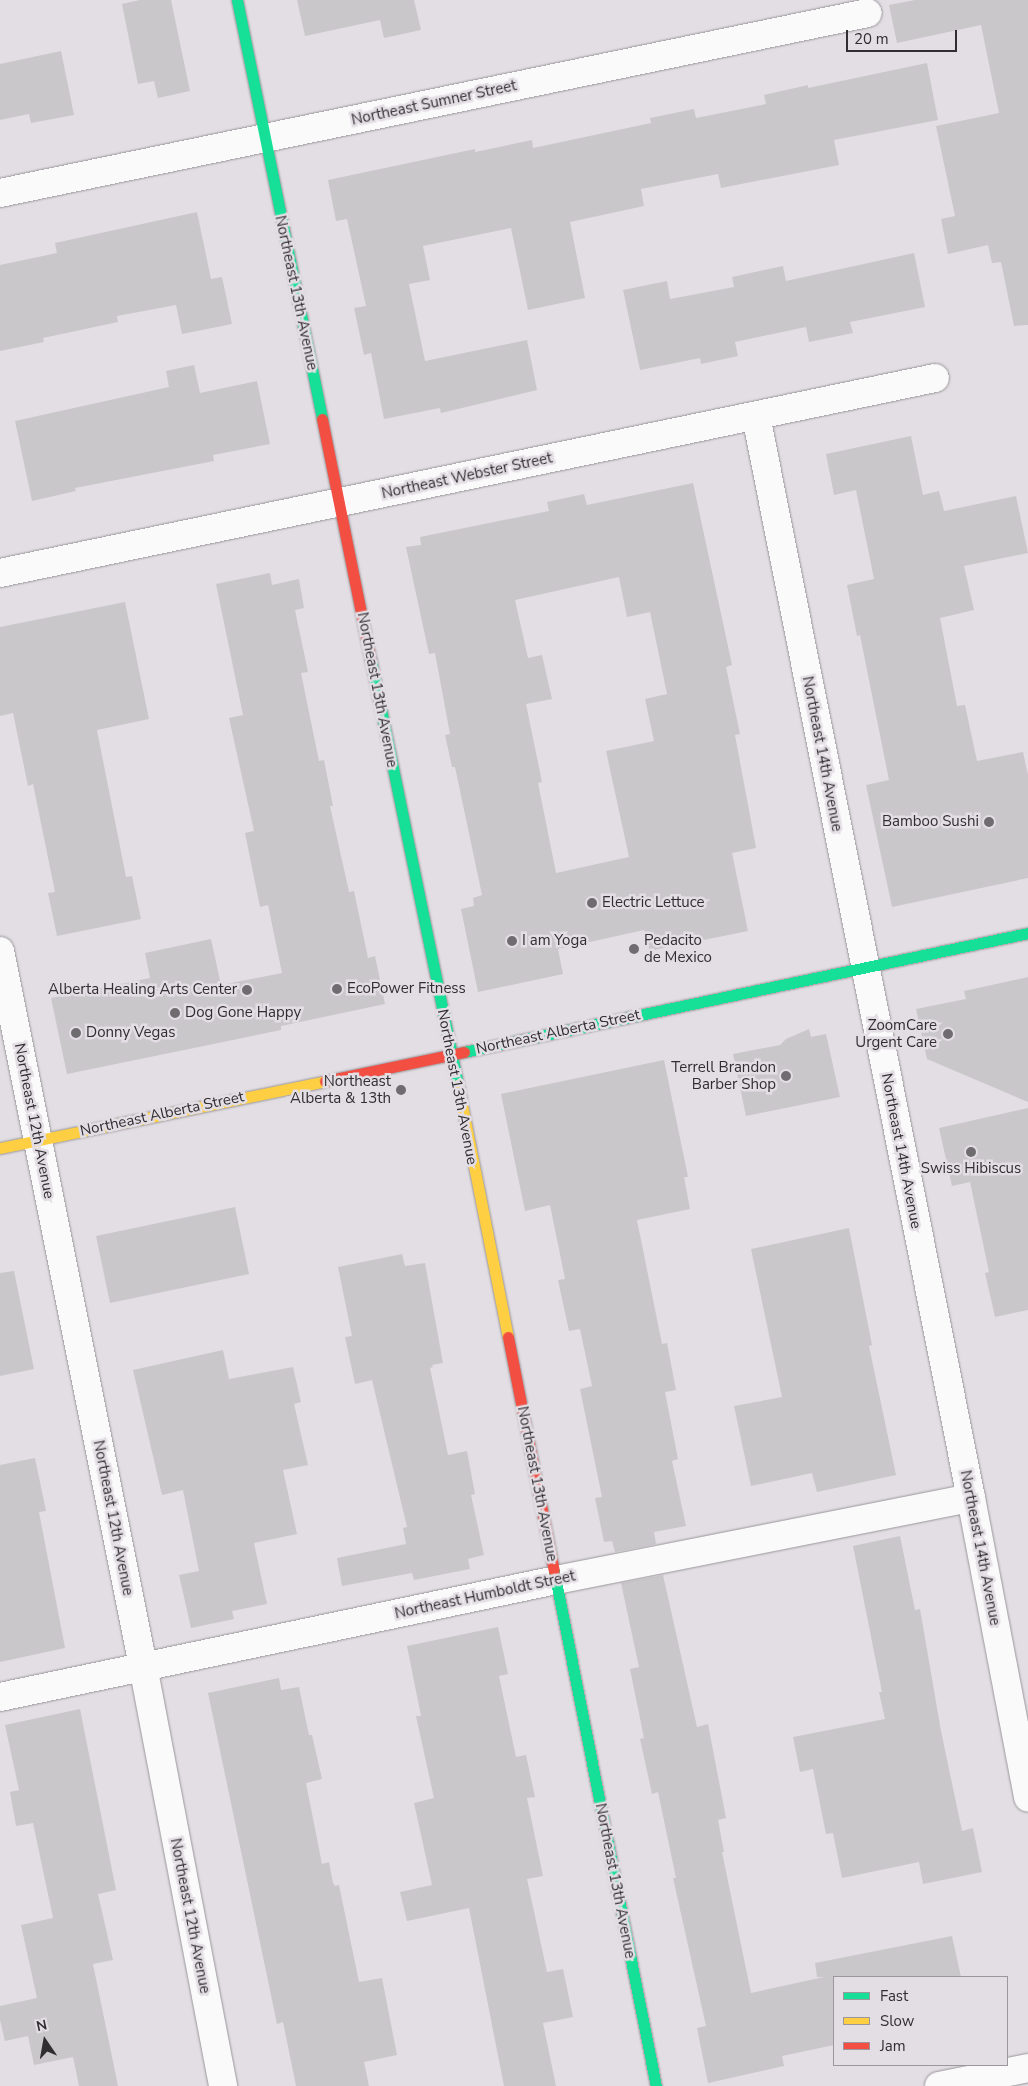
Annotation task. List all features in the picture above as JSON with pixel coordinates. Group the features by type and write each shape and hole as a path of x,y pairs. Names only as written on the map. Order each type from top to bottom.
{"street":[{"name":"Northeast 13th Avenue","path":"236,0 451,1054 656,2086"},
{"name":"Northeast Sumner Street","path":"0,193 868,13"},
{"name":"Northeast Webster Street","path":"0,573 935,378"},
{"name":"Northeast 14th Avenue","path":"756,416 971,1498 1028,1798"},
{"name":"Northeast Alberta Street","path":"0,1148 865,969 1028,933"},
{"name":"Northeast 12th Avenue","path":"0,951 143,1666 223,2086"},
{"name":"Northeast Humboldt Street","path":"0,1697 556,1580 971,1498"},
{"path":"938,2086 1028,2068"}],"building":[{"path":"140,0 171,0 190,91 158,98 154,81 138,84 122,4"},
{"path":"297,0 414,0 421,30 384,38 380,20 305,36"},
{"path":"915,0 1028,0 1028,325 1014,326 1001,262 992,263 988,245 948,254 941,219 955,216 936,126 999,113 981,25 897,43 889,5"},
{"path":"61,51 74,115 31,123 29,114 0,120 0,64"},
{"path":"927,63 938,120 834,140 839,165 721,188 718,174 641,189 644,206 570,222 585,298 528,310 511,228 423,246 430,280 409,284 425,361 527,340 537,390 441,413 440,408 384,419 371,353 364,355 354,308 366,306 347,219 336,221 328,180 475,149 475,152 532,140 533,148 651,123 650,118 694,109 696,118 766,104 764,95 808,85 808,88"},
{"path":"197,212 211,279 222,277 232,324 182,334 176,305 117,316 118,322 43,338 44,342 0,351 0,265 57,253 55,243"},
{"path":"914,253 925,307 850,322 853,333 809,342 806,327 735,342 738,356 701,364 700,358 640,370 623,290 667,281 670,299 734,287 732,277 783,266 786,281"},
{"path":"194,365 200,393 257,381 270,444 213,455 214,461 75,488 76,491 32,501 15,421 169,387 166,371"},
{"path":"911,436 923,495 939,491 944,511 1016,496 1028,553 964,566 974,610 940,618 957,706 965,705 977,761 1023,752 1028,775 1028,878 892,907 866,785 889,780 860,635 857,636 847,585 874,579 856,490 834,495 826,454"},
{"path":"693,483 732,665 726,667 740,734 735,735 756,848 732,853 748,931 649,951 644,930 558,949 563,974 478,992 461,909 474,906 473,898 482,895 455,767 452,767 445,735 450,734 435,653 429,654 406,547 421,545 420,537 549,511 547,502 584,494 587,505","holes":["619,577 627,617 650,612 667,694 645,699 654,741 606,751 629,857 556,873 538,783 542,782 526,704 552,699 542,655 528,658 515,600"]},
{"path":"270,573 272,585 299,579 304,608 295,610 308,672 301,673 319,761 324,760 333,806 330,806 349,892 354,891 368,958 375,956 385,1004 281,1026 281,1030 67,1074 51,998 150,978 145,953 211,939 221,985 282,973 268,905 260,907 245,833 254,831 229,718 243,715 216,584"},
{"path":"125,602 149,719 97,730 126,877 132,876 141,919 57,936 48,893 55,892 33,784 28,786 13,713 0,716 0,627"},
{"path":"1028,977 1028,1102 927,1059 916,1009 966,999 964,991"},
{"name":"Terrell Brandon Barber Shop","path":"809,1029 811,1037 826,1034 840,1097 746,1116 733,1054 780,1045 786,1039"},
{"path":"664,1060 688,1177 684,1177 690,1209 637,1220 662,1344 667,1343 676,1390 665,1392 678,1459 672,1461 686,1526 654,1532 656,1544 615,1552 612,1541 604,1542 595,1498 602,1497 580,1389 592,1386 580,1329 569,1331 558,1280 565,1279 550,1205 525,1211 501,1094"},
{"path":"1028,1108 1028,1310 995,1317 985,1273 989,1272 970,1182 952,1186 939,1128"},
{"path":"235,1207 249,1274 110,1303 96,1236"},
{"path":"849,1228 872,1345 869,1346 896,1475 817,1492 812,1473 751,1486 734,1406 782,1397 751,1249"},
{"path":"402,1254 405,1266 425,1263 443,1363 432,1365 433,1367 430,1368 448,1455 467,1451 475,1494 471,1495 484,1555 468,1559 470,1569 414,1580 412,1573 342,1586 337,1558 406,1544 403,1528 407,1527 372,1380 355,1384 345,1337 352,1336 338,1267"},
{"path":"14,1271 34,1369 0,1376 0,1273"},
{"path":"223,1350 229,1379 293,1367 301,1402 294,1404 308,1465 283,1470 297,1534 254,1543 267,1604 232,1611 234,1619 191,1628 179,1575 199,1571 183,1490 162,1495 133,1370"},
{"path":"35,1458 46,1511 39,1512 65,1648 0,1662 0,1465"},
{"path":"900,1536 915,1610 920,1609 941,1731 962,1831 973,1828 982,1872 923,1884 919,1862 842,1878 833,1833 826,1834 813,1769 800,1772 793,1737 885,1719 879,1692 882,1692 853,1546"},
{"path":"663,1575 697,1727 708,1724 726,1818 718,1820 724,1852 722,1852 751,1993 824,1977 817,1977 815,1963 952,1936 961,1976 833,1976 833,2045 782,2056 784,2066 708,2083 697,2028 706,2026 673,1878 676,1878 658,1792 652,1794 640,1739 644,1738 630,1669 639,1667 621,1583"},
{"path":"498,1627 508,1674 499,1676 516,1757 526,1755 535,1797 527,1798 543,1876 527,1879 547,1972 563,1969 573,2017 543,2023 556,2086 504,2086 469,1908 407,1921 400,1892 432,1885 414,1803 434,1798 416,1716 421,1716 407,1646"},
{"path":"279,1678 281,1690 299,1687 309,1735 312,1735 322,1779 306,1783 322,1864 329,1862 333,1883 335,1886 339,1885 359,1982 382,1978 397,2055 364,2062 369,2086 296,2086 283,2022 277,2024 208,1693"},
{"path":"80,1709 116,1890 98,1894 113,1960 93,1964 118,2086 79,2086 73,2057 34,2065 28,2036 5,2041 0,2020 0,2006 37,1998 21,1925 53,1918 33,1823 16,1826 10,1792 19,1790 5,1725"}],"traffic: fast":[{"path":"237,0 322,419"},
{"path":"371,661 458,1085"},
{"path":"464,1052 1028,933"},
{"path":"554,1571 656,2086"}],"traffic: slow":[{"path":"0,1148 325,1081"},
{"path":"458,1085 508,1337"}],"traffic: jam":[{"path":"322,419 371,661"},
{"path":"325,1081 464,1052"},
{"path":"508,1337 554,1571"}],"place":[{"name":"Bamboo Sushi","path":"989,822"},
{"name":"Electric Lettuce","path":"592,903"},
{"name":"I am Yoga","path":"512,941"},
{"name":"Pedacito de Mexico","path":"634,949"},
{"name":"EcoPower Fitness","path":"337,989"},
{"name":"Alberta Healing Arts Center","path":"247,990"},
{"name":"Dog Gone Happy","path":"175,1013"},
{"name":"Donny Vegas","path":"76,1033"},
{"name":"ZoomCare Urgent Care","path":"948,1034"},
{"name":"Terrell Brandon Barber Shop","path":"786,1076"},
{"name":"Northeast Alberta & 13th","path":"401,1090"},
{"name":"Swiss Hibiscus","path":"971,1152"}]}
